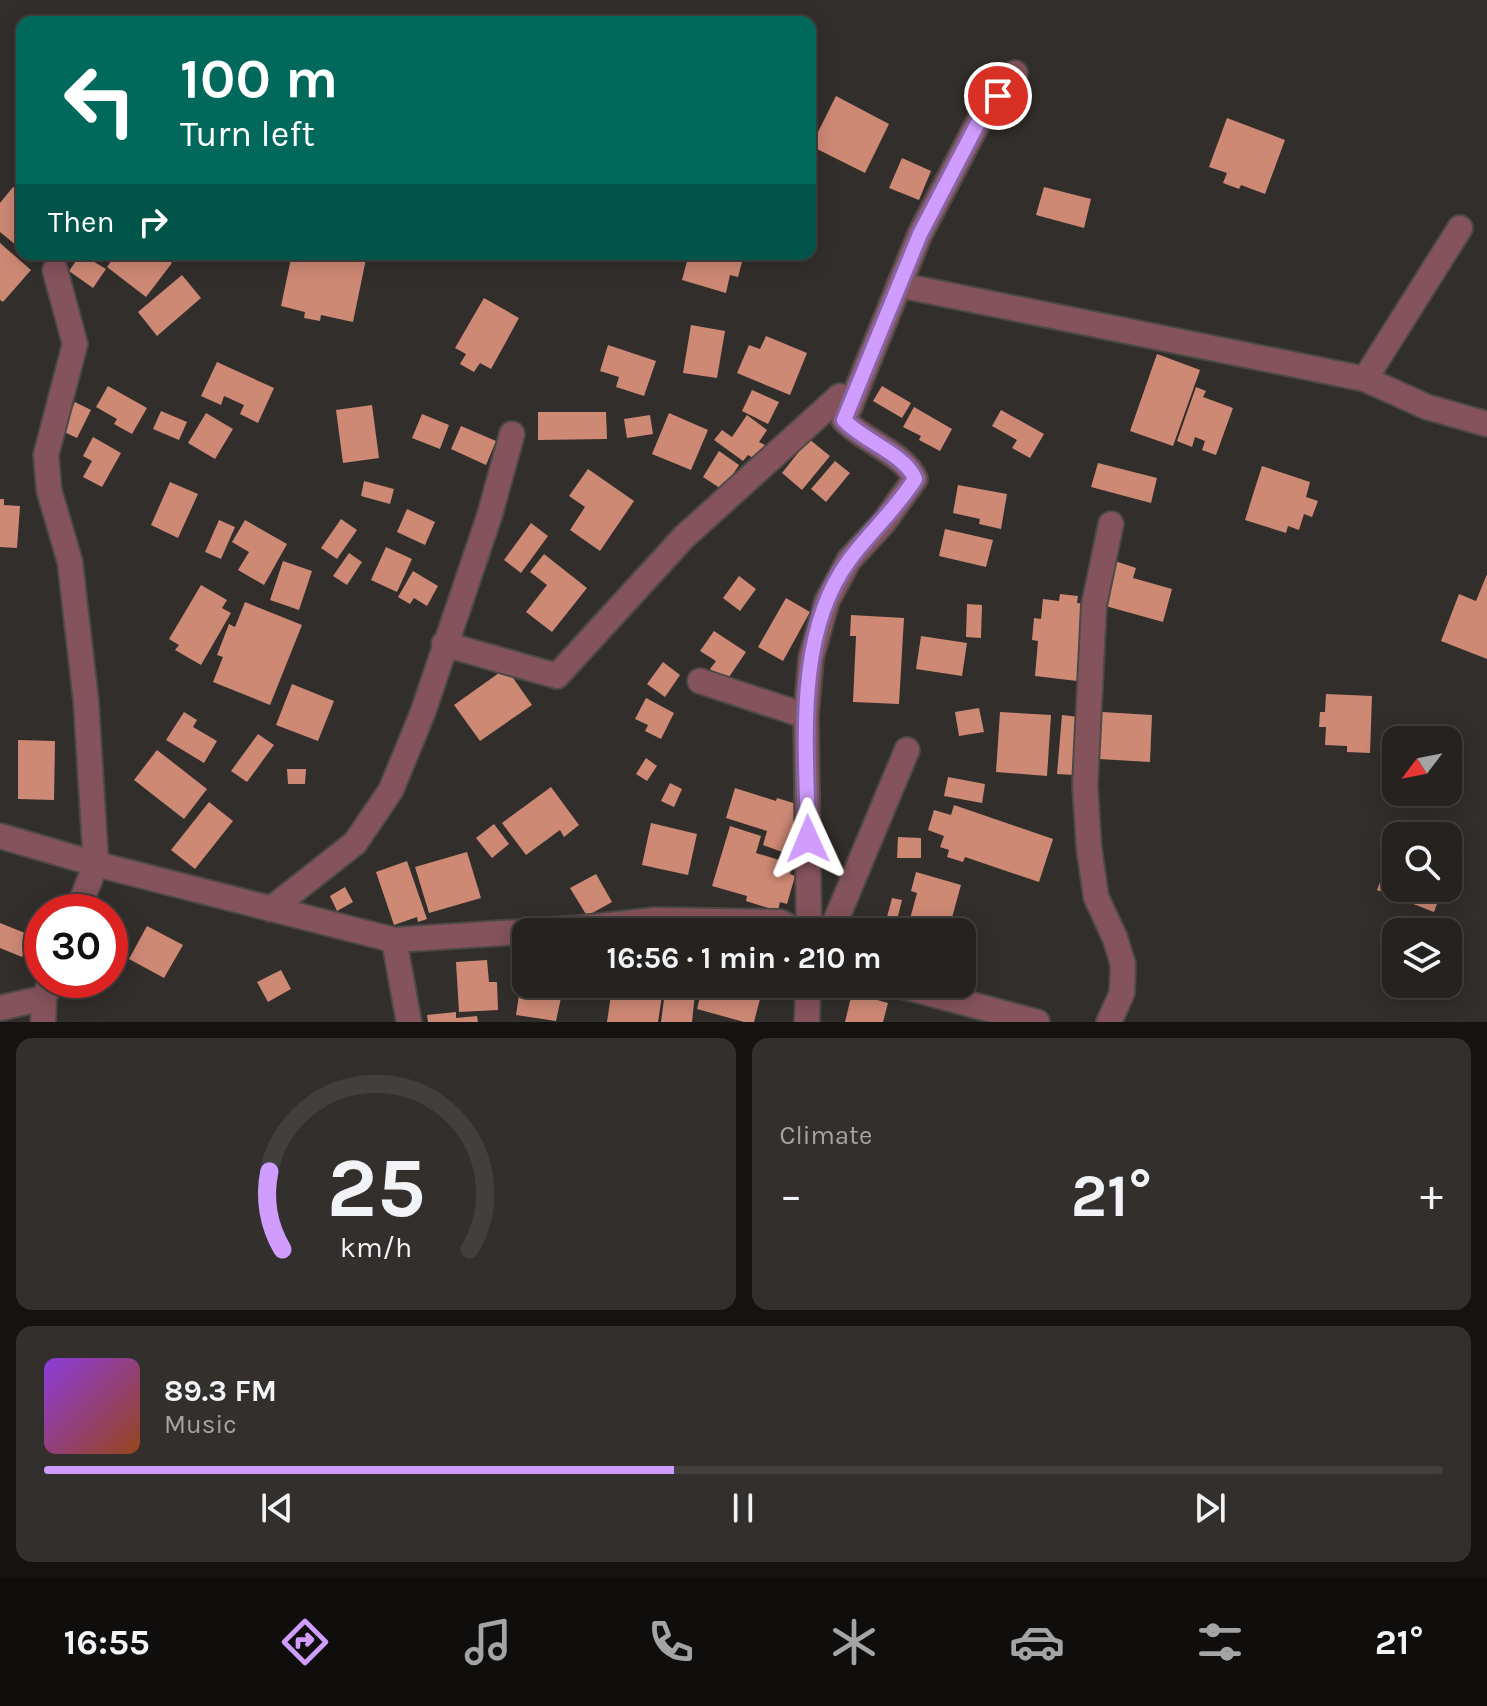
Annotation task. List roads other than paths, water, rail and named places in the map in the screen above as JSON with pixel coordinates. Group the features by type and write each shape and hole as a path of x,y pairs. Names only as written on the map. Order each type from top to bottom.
{"street":[{"path":"809,918 806,716 811,658 827,601 849,560 884,522 915,479 907,466 852,429 844,420 920,234 980,119 1015,73"},
{"path":"1365,379 1460,228"},
{"path":"55,270 75,344 46,455 49,490 70,562 86,701 96,864 84,894"},
{"path":"899,285 1365,379 1427,407 1487,424"},
{"path":"444,644 557,676 684,537 840,396 851,404"},
{"path":"271,909 355,843 391,790 423,712 490,514 512,434"},
{"path":"1109,1022 1122,993 1123,964 1096,897 1085,786 1094,605 1111,524"},
{"path":"700,681 806,716"},
{"path":"837,918 907,750"},
{"path":"0,836 96,864 394,940 512,932"},
{"path":"394,940 409,1022"},
{"path":"807,1022 808,998"},
{"path":"947,998 1037,1022"},
{"path":"0,1008 46,1000"}]}
